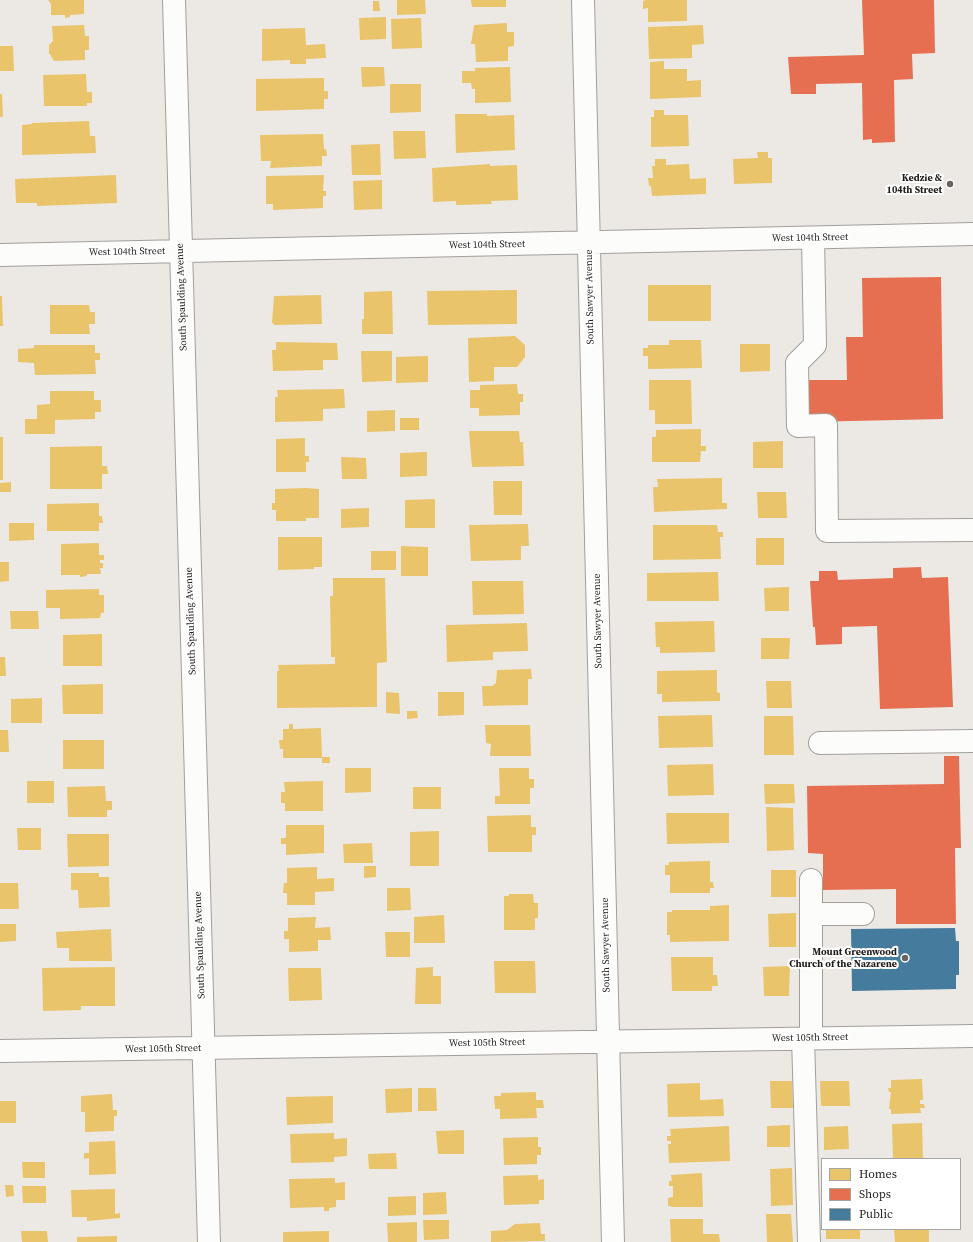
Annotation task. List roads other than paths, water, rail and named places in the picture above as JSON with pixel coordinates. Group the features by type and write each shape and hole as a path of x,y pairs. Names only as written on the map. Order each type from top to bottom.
{"street":[{"name":"South Spaulding Avenue","path":"174,0 209,1242"},
{"name":"South Sawyer Avenue","path":"583,0 613,1242"},
{"name":"West 104th Street","path":"0,255 973,234"},
{"path":"813,238 815,346 797,362 798,426 826,425 826,531 973,530"},
{"path":"820,743 973,741"},
{"path":"809,1242 807,1038 811,880"},
{"path":"811,914 863,914"},
{"name":"West 105th Street","path":"0,1051 973,1036"}],"place":[{"name":"Kedzie & 104th Street","path":"950,184"},
{"name":"Mount Greenwood Church of the Nazarene","path":"905,958"}]}
